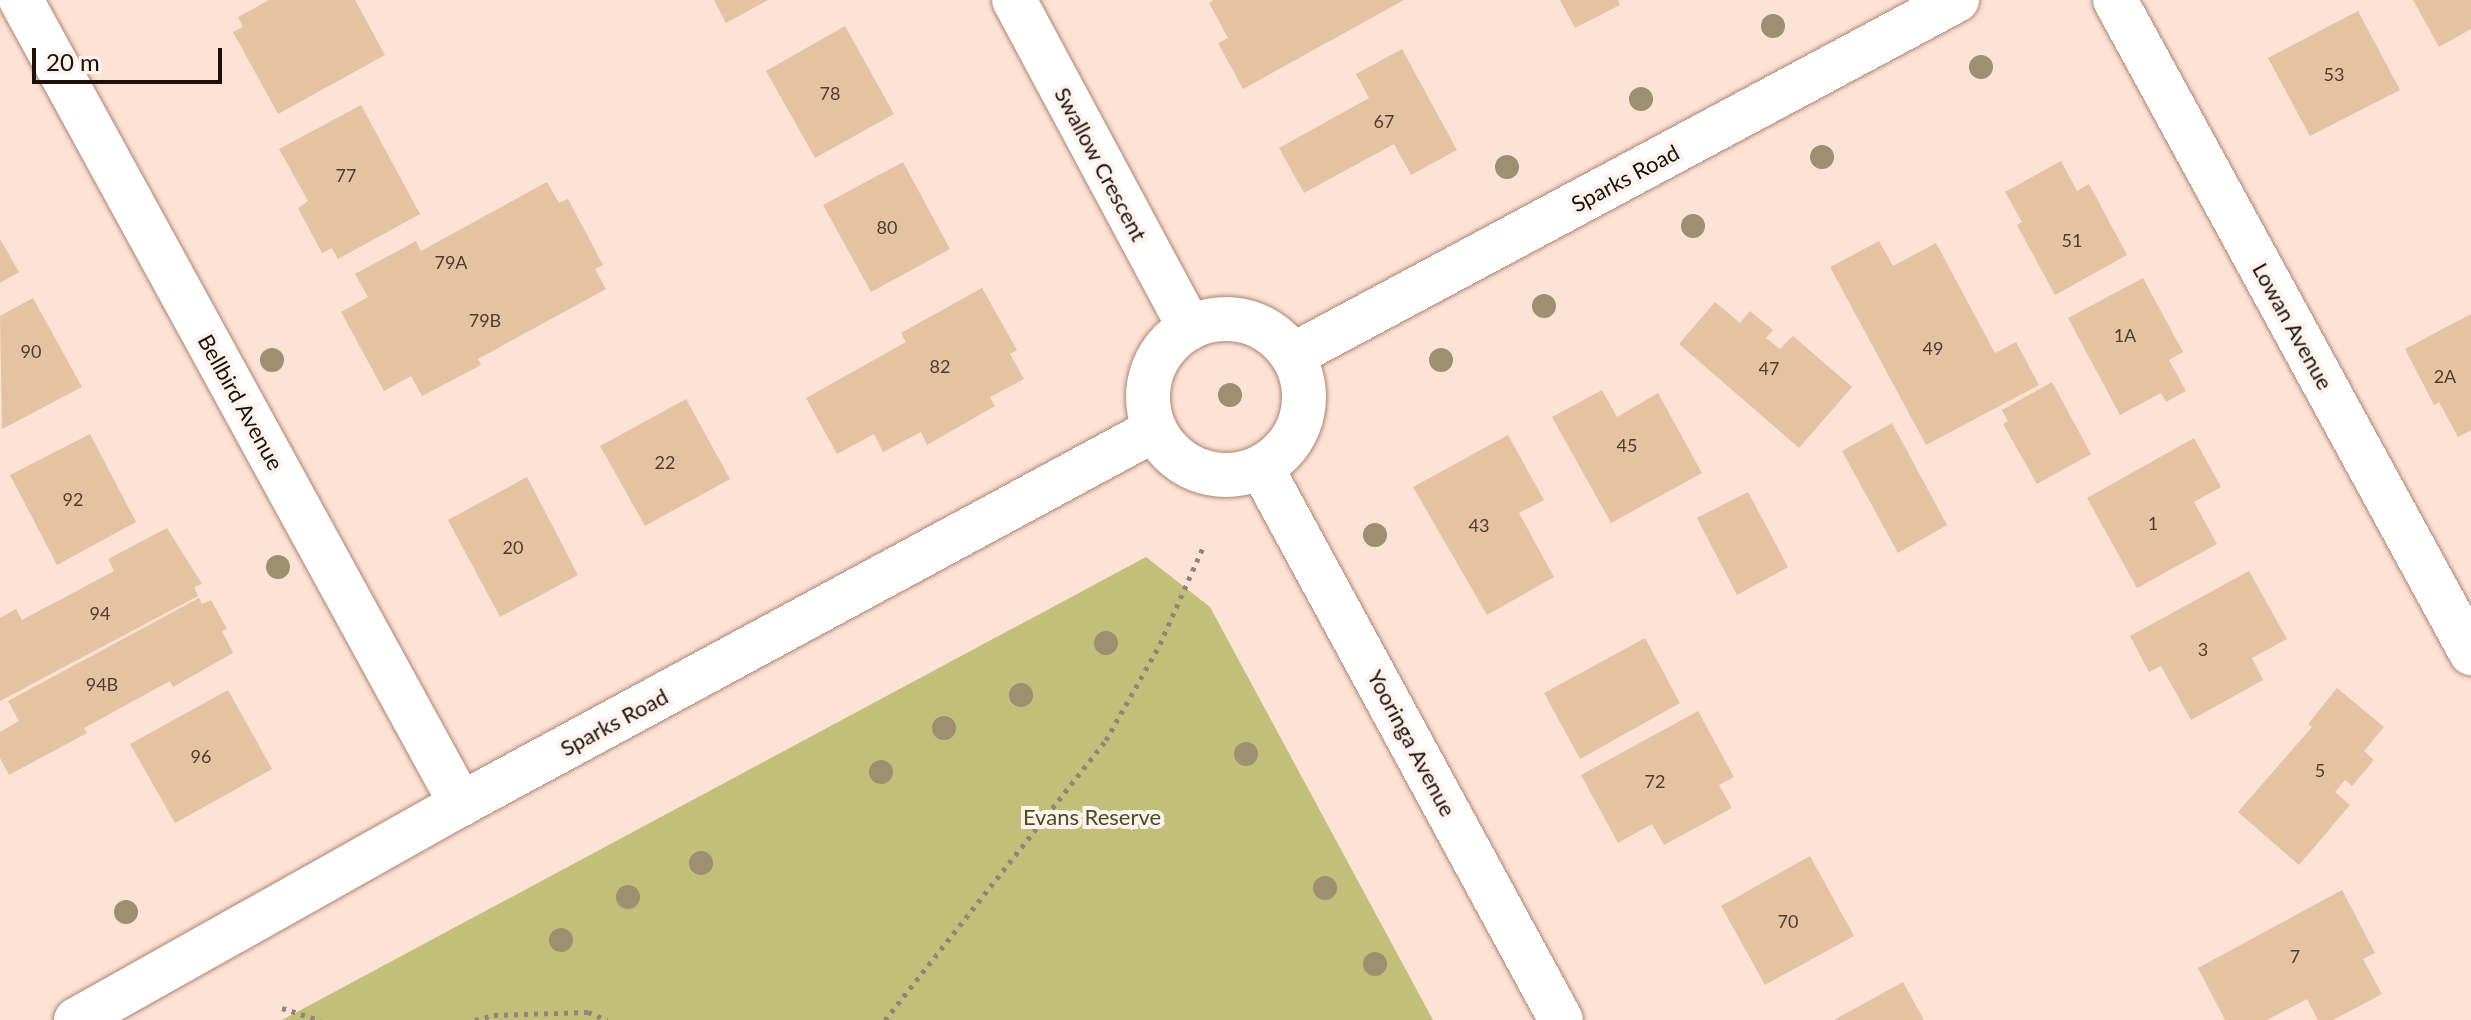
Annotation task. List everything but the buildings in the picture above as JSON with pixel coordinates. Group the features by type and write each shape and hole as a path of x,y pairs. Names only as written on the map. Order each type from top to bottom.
{"street":[{"name":"Swallow Crescent","path":"1014,0 1190,328"},
{"name":"Sparks Road","path":"1293,355 1957,0"},
{"name":"Lowan Avenue","path":"2115,0 2471,653"},
{"name":"Bellbird Avenue","path":"17,18 461,804"},
{"path":"1235,319 1257,324 1277,337 1293,355 1303,379 1305,405 1298,431 1283,453 1261,467 1237,475 1211,475 1188,466 1168,450 1154,430 1148,407 1149,384 1156,361 1171,342 1190,328 1212,321 1235,319"},
{"name":"Sparks Road","path":"76,1020 461,804 1154,430"},
{"name":"Yooringa Avenue","path":"1261,467 1561,1020"}],"path":[{"path":"885,1020 1106,740 1160,644 1204,545"},
{"path":"282,1008 320,1020"},
{"path":"475,1020 494,1015 588,1012 607,1020"}],"green space":[{"name":"Evans Reserve","path":"1146,557 1210,607 1433,1020 282,1020"}]}
